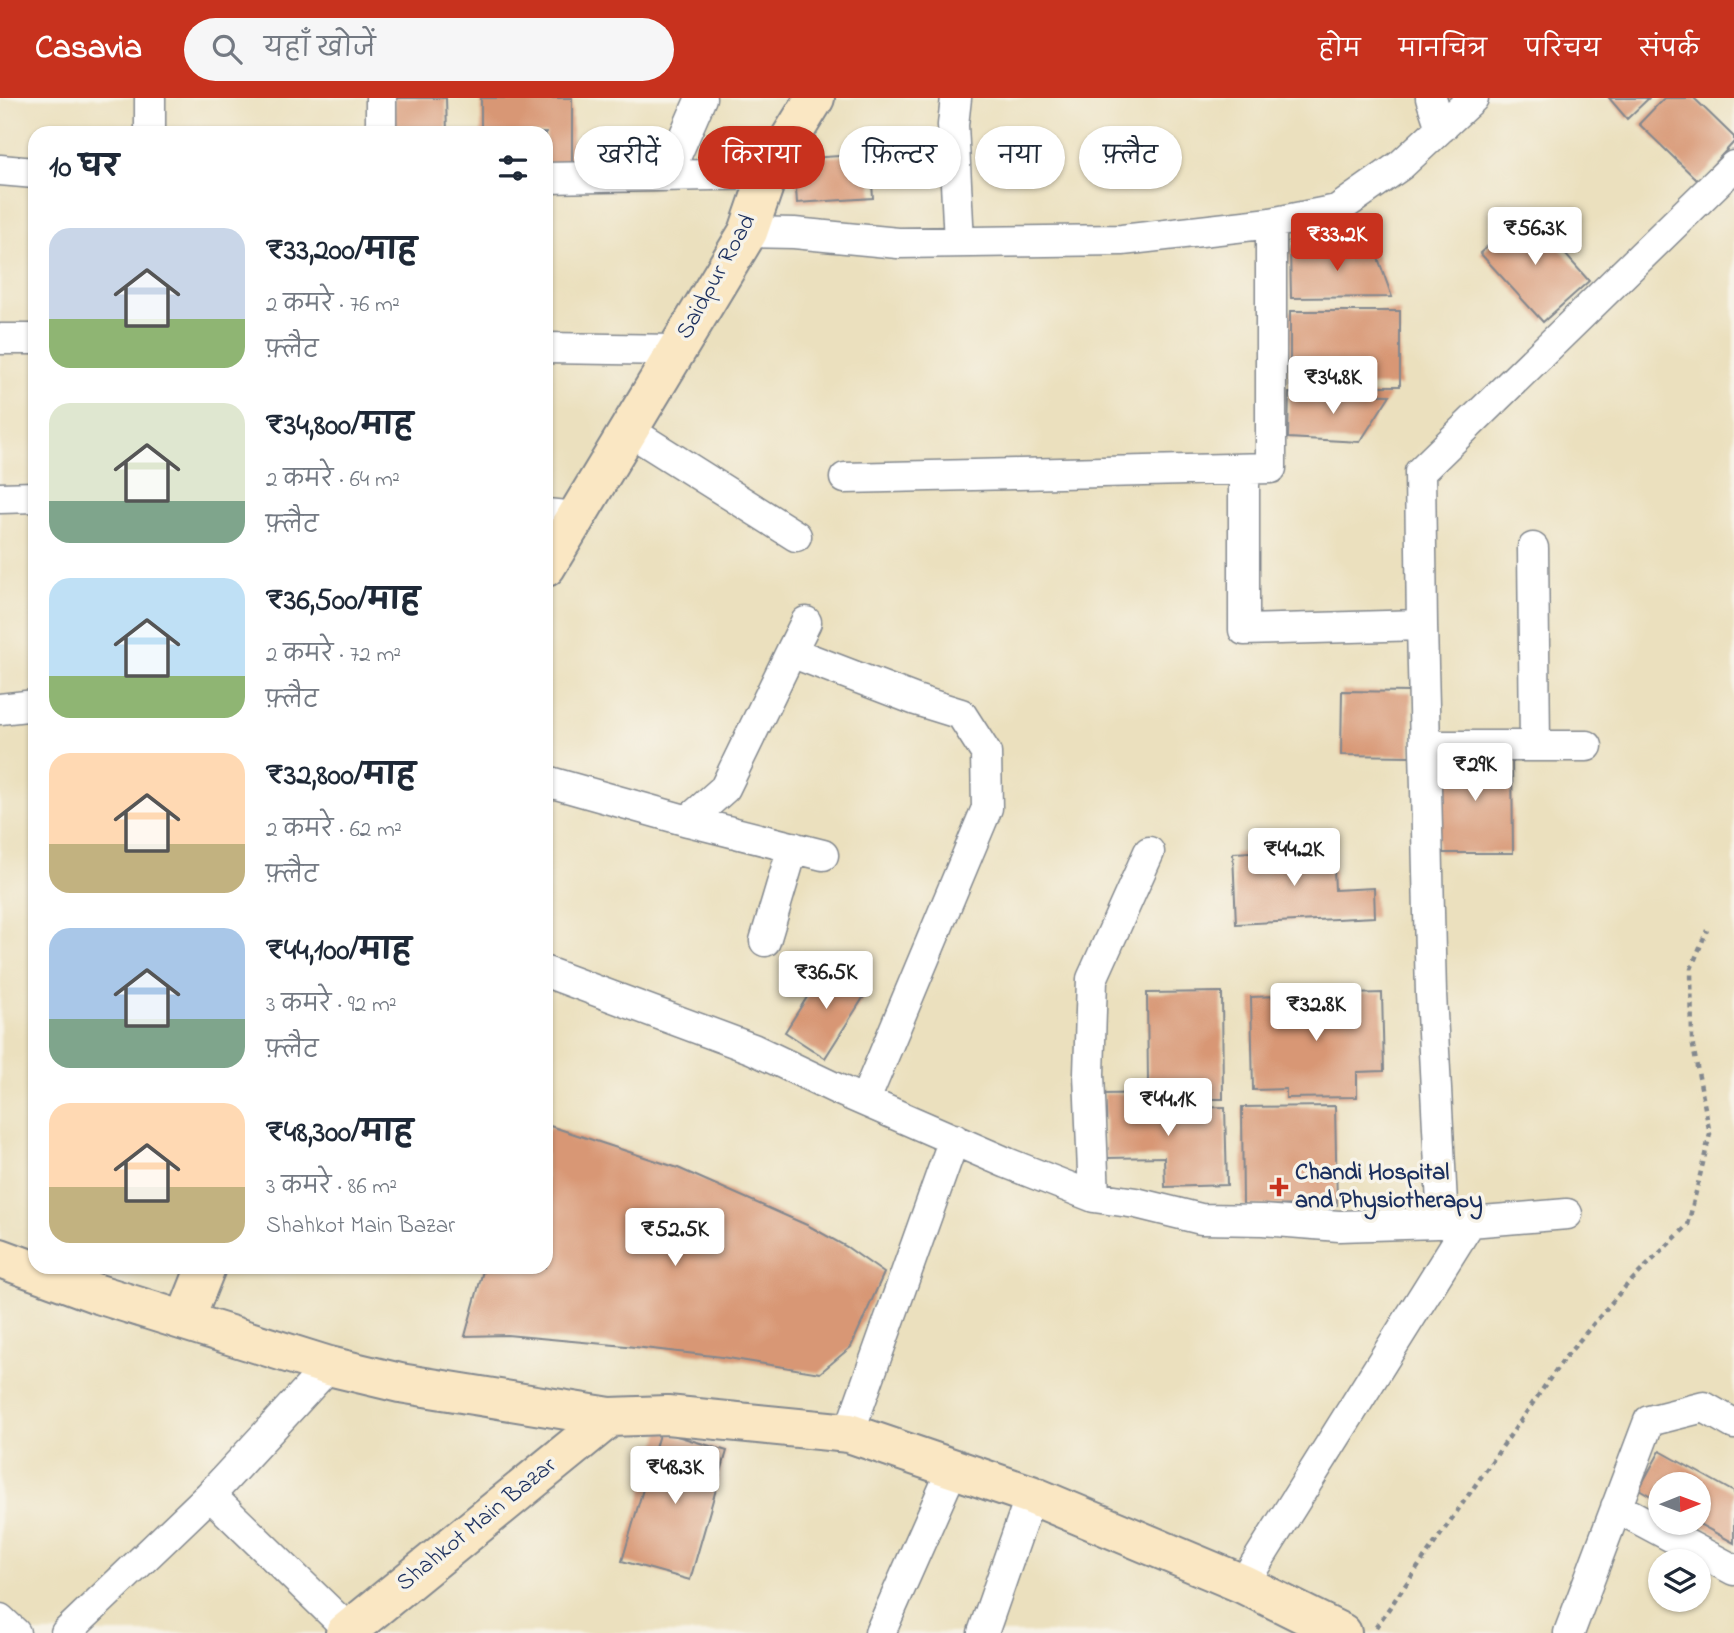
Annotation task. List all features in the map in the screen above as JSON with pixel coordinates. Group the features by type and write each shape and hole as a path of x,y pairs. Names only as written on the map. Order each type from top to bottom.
{"street":[{"path":"150,98 150,126"},
{"path":"380,98 381,126"},
{"path":"684,137 701,98"},
{"name":"Saidpur Road","path":"798,126 815,98"},
{"path":"956,98 953,125 959,242"},
{"path":"1431,98 1441,128"},
{"path":"748,232 794,233 898,243 1122,240 1271,223 1336,210 1401,165 1473,98"},
{"path":"1243,1584 1457,1222 1431,993 1420,472 1734,166"},
{"path":"0,170 28,172"},
{"path":"553,178 574,178"},
{"name":"Saidpur Road","path":"553,545 562,516 620,442 748,232 763,189"},
{"path":"845,478 1271,468 1271,223"},
{"path":"0,339 28,339"},
{"path":"553,348 676,350"},
{"path":"620,442 796,536"},
{"path":"1244,469 1244,630 1422,625"},
{"path":"0,498 28,496"},
{"path":"1533,548 1535,746"},
{"path":"688,821 725,788 806,622"},
{"path":"791,652 916,700 961,714 986,753 987,808 865,1100"},
{"path":"0,709 28,706"},
{"path":"1426,746 1587,746"},
{"path":"553,783 823,855"},
{"path":"765,941 793,847"},
{"path":"1094,1197 1089,1074 1092,979 1149,852"},
{"path":"553,975 752,1049 954,1139 1094,1197 1136,1202 1201,1219 1339,1226 1457,1222 1567,1214"},
{"path":"849,1433 954,1139"},
{"path":"0,1258 28,1268"},
{"path":"43,1274 95,1293 328,1366 400,1383 610,1417 667,1415 849,1433 1031,1495 1243,1584 1342,1633"},
{"path":"185,1320 203,1274"},
{"path":"66,1633 210,1495 328,1366"},
{"path":"1569,1633 1649,1421 1704,1407 1734,1424"},
{"name":"Shahkot Main Bazar","path":"347,1631 610,1417"},
{"path":"880,1633 953,1468"},
{"path":"210,1495 347,1631"},
{"path":"983,1633 1031,1495"},
{"path":"1616,1507 1734,1570"},
{"path":"0,1619 15,1633"}],"path":[{"path":"1371,1633 1563,1360 1623,1289 1688,1225 1710,1134 1692,1041 1690,969 1707,930"}],"building":[{"path":"394,98 446,98 447,126 395,126"},
{"path":"481,98 572,98 572,163 553,163 553,126 481,126"},
{"path":"1609,98 1649,98 1627,119"},
{"path":"1664,98 1694,98 1734,137 1734,142 1698,181 1639,124"},
{"path":"839,156 839,189 872,189 873,198 797,203 796,189 825,189 825,157"},
{"path":"1527,211 1589,281 1543,322 1480,253"},
{"path":"1373,244 1392,297 1291,298 1290,248"},
{"path":"1290,311 1400,311 1400,386 1290,386"},
{"path":"1289,393 1390,395 1360,442 1288,438"},
{"path":"1342,691 1411,692 1410,756 1341,755"},
{"path":"1438,753 1512,753 1513,853 1438,853"},
{"path":"1333,848 1335,890 1374,888 1375,917 1236,924 1233,853"},
{"path":"828,964 868,990 825,1058 785,1032"},
{"path":"1222,992 1223,1099 1190,1099 1190,1083 1148,1083 1147,993"},
{"path":"1382,993 1384,1071 1357,1072 1357,1097 1286,1098 1286,1089 1253,1090 1251,997"},
{"path":"1162,1093 1163,1109 1225,1107 1227,1185 1165,1187 1164,1157 1106,1158 1104,1094"},
{"path":"1335,1106 1337,1205 1243,1206 1242,1107"},
{"path":"553,1127 678,1168 809,1226 847,1247 884,1273 851,1347 820,1373 722,1357 626,1346 507,1335 465,1336 482,1274 553,1274"},
{"path":"660,1431 727,1451 690,1580 622,1561"},
{"path":"1660,1451 1698,1472 1648,1472"},
{"path":"1648,1473 1648,1494 1639,1489"},
{"path":"1712,1480 1734,1492 1734,1543 1712,1531"}],"place":[{"name":"Chandi Hospital and Physiotherapy","path":"1279,1187"}]}
